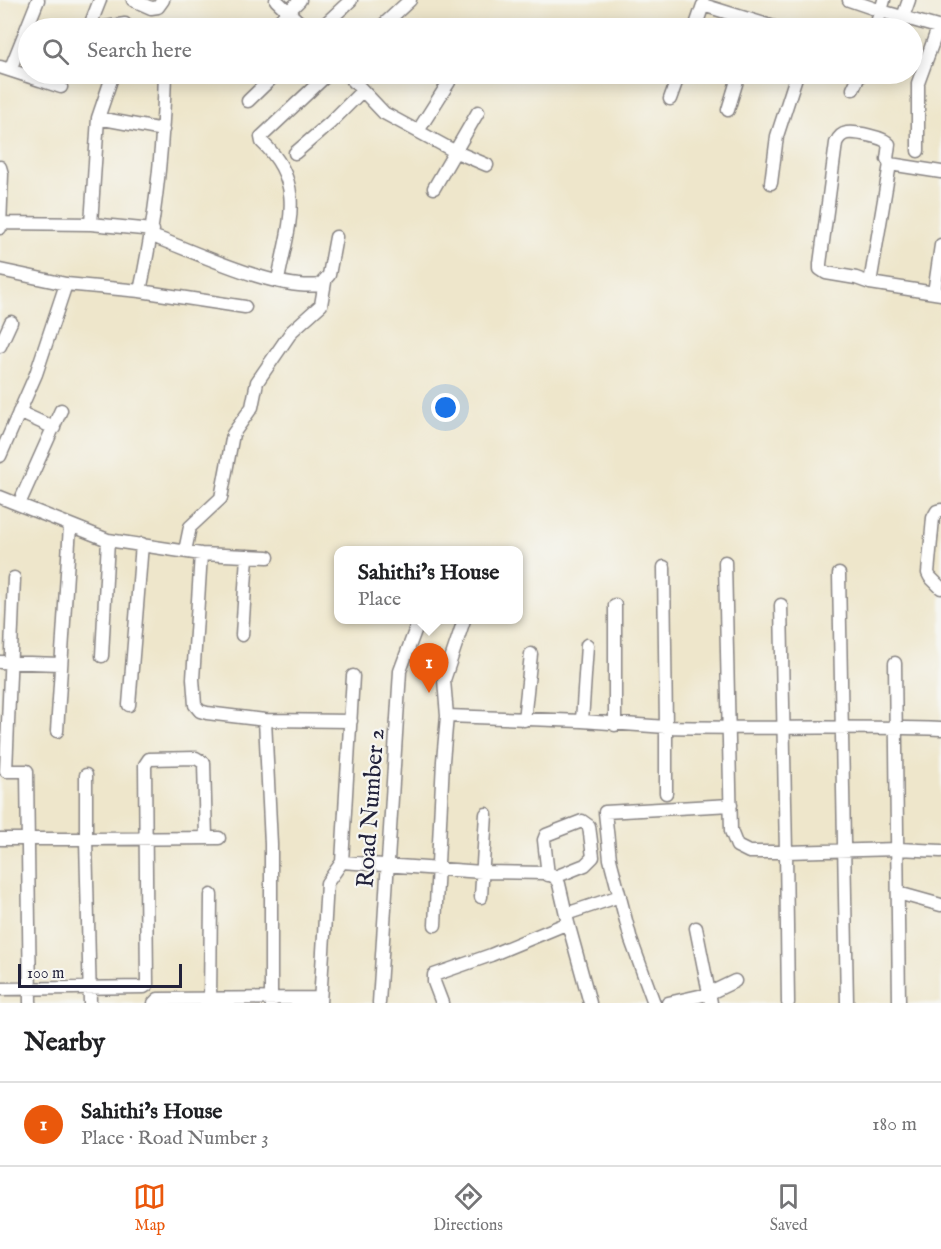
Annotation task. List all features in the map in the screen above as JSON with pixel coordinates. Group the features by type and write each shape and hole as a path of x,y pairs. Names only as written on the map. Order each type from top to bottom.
{"street":[{"path":"29,18 38,0"},
{"path":"93,18 100,0"},
{"path":"134,0 151,8 158,7 163,0"},
{"path":"276,0 294,18"},
{"path":"283,18 300,0"},
{"path":"332,18 351,0"},
{"path":"391,18 410,0"},
{"path":"849,0 882,5 906,18"},
{"path":"903,17 909,0"},
{"path":"696,18 697,2 736,18"},
{"path":"923,23 939,28 923,70"},
{"path":"5,69 18,42"},
{"path":"56,84 62,87"},
{"path":"90,224 98,118 110,84"},
{"path":"140,291 152,233 163,130 165,84"},
{"path":"248,101 266,84"},
{"path":"276,281 289,224 292,195 283,168 262,142 261,137 317,84"},
{"path":"356,84 384,112 456,152 487,165"},
{"path":"418,131 448,84"},
{"path":"670,99 675,84"},
{"path":"728,110 736,84"},
{"path":"771,183 777,136 793,84"},
{"path":"853,89 855,84"},
{"path":"918,84 918,151"},
{"path":"295,153 330,123 362,90"},
{"path":"434,188 478,112"},
{"path":"98,118 163,130"},
{"path":"870,283 890,164 887,159 889,144 884,138 846,133 840,136 836,143 820,269 826,273 870,283 938,293 941,245"},
{"path":"890,164 941,172"},
{"path":"0,167 2,174 1,226 90,224 152,233 276,281 312,286 325,282"},
{"path":"185,551 190,526 221,498 234,434 252,407 257,382 292,331 321,305 336,237"},
{"path":"0,270 66,284 140,291 245,307"},
{"path":"0,456 51,331 66,284"},
{"path":"0,346 11,322"},
{"path":"19,504 62,410"},
{"path":"19,412 54,428"},
{"path":"0,497 108,540 201,554 268,557"},
{"path":"941,510 933,518 928,573 941,588"},
{"path":"57,730 70,526"},
{"path":"102,656 108,540"},
{"path":"129,705 142,544"},
{"path":"201,554 193,679 195,705 200,711 265,720 351,721"},
{"path":"242,635 247,556"},
{"path":"725,562 731,831 737,846 749,852 898,849 941,851"},
{"path":"664,567 666,793"},
{"path":"839,574 847,1003"},
{"path":"14,578 5,662 6,771 27,771 30,1003"},
{"path":"780,605 788,1003"},
{"path":"615,606 615,725"},
{"name":"Road Number 2","path":"380,1003 400,671 417,624"},
{"path":"435,925 447,717 444,680 463,624"},
{"path":"582,721 587,645"},
{"path":"524,720 531,654"},
{"path":"5,662 60,663"},
{"path":"895,663 899,1003"},
{"path":"154,1003 158,999 320,1000 327,883 342,862 353,676"},
{"path":"447,717 728,729 843,727 941,729"},
{"path":"265,720 271,843 271,1000"},
{"path":"0,989 144,987 148,983 146,763 149,759 196,758 201,760 205,767 206,838"},
{"path":"86,775 90,1003"},
{"path":"654,1003 631,940 610,859 605,812 730,805"},
{"path":"481,897 486,814"},
{"path":"342,862 551,876 585,865 593,857 589,825 585,822 582,821 546,835 544,840 551,876 559,884 590,1003"},
{"path":"0,839 219,838"},
{"path":"898,892 941,906"},
{"path":"210,1001 211,894"},
{"path":"442,1003 434,982 434,975 491,955 567,918 620,896"},
{"path":"696,928 710,999"},
{"path":"668,1003 710,999 735,981"}],"place":[{"name":"Sahithi's House","path":"429,693"}]}
